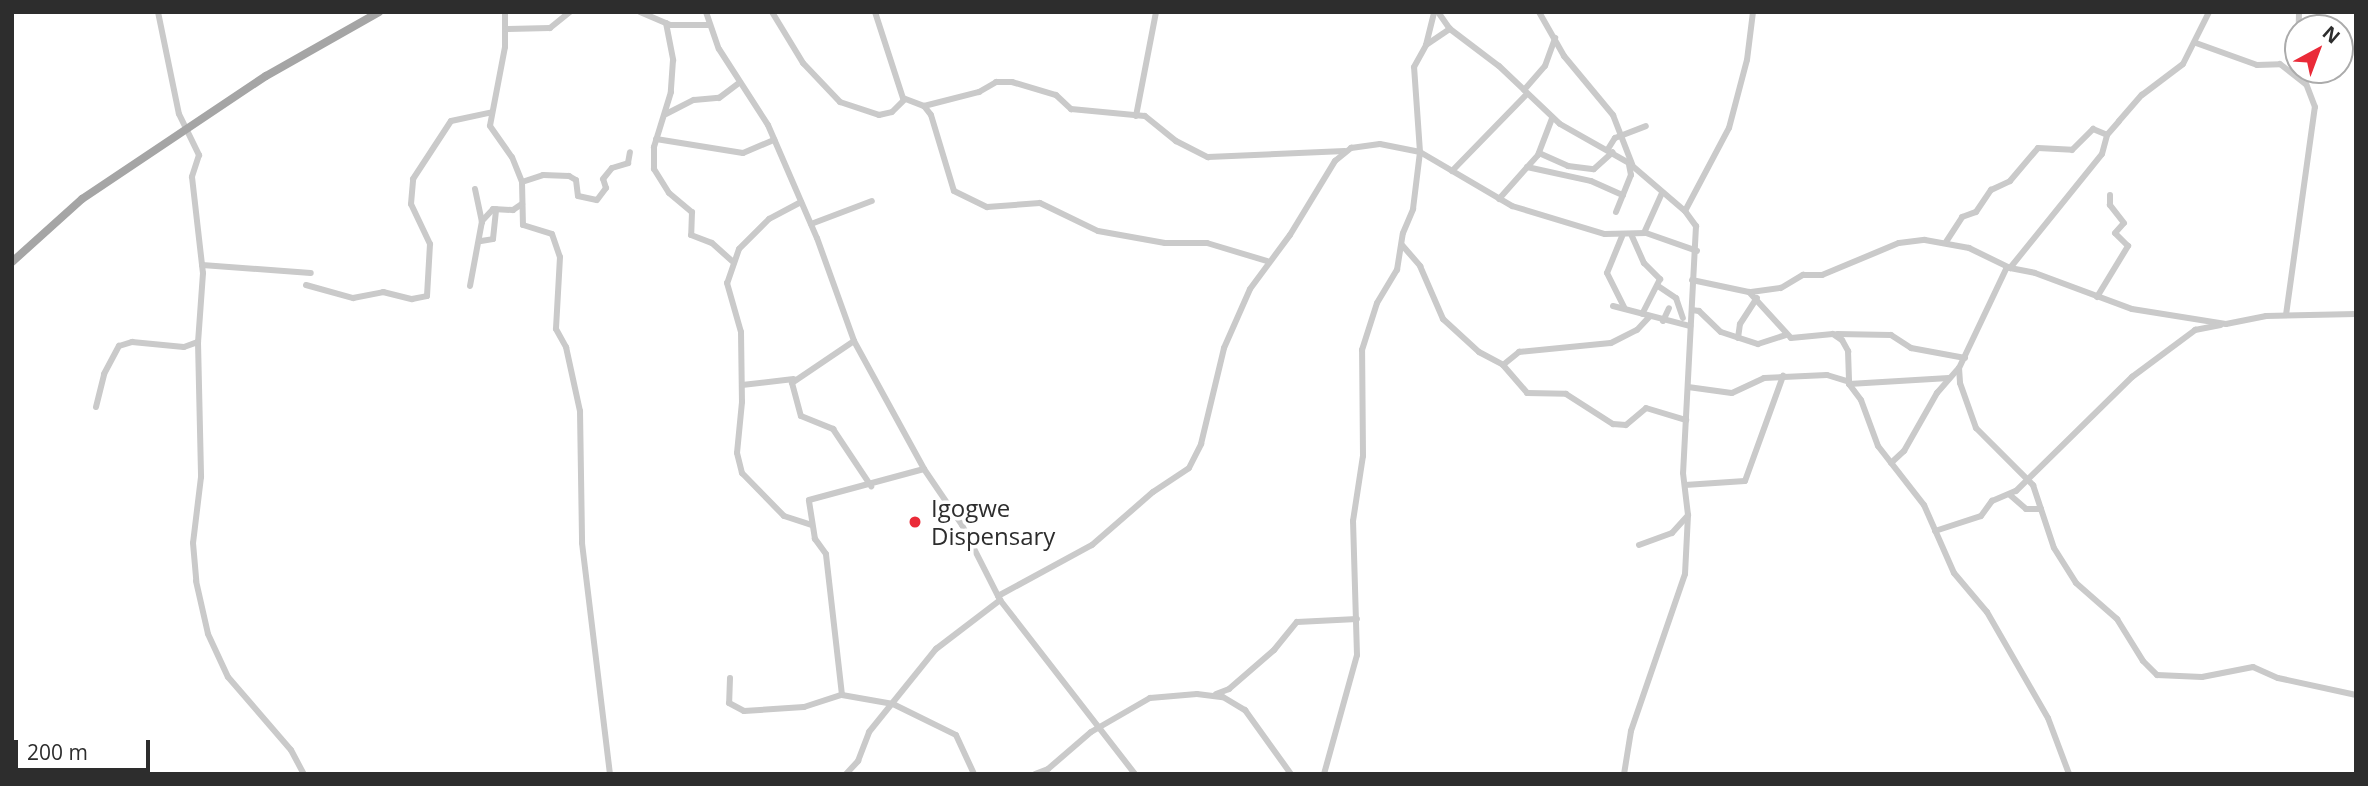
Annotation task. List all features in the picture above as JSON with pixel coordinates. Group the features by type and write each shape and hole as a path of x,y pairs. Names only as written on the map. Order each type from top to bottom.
{"main road":[{"path":"12,262 82,199 266,76 379,12"}],"street":[{"path":"158,12 185,129 199,155 192,177 202,265 198,342 201,477 193,543 204,621 228,677 291,750 304,774"},
{"path":"505,12 506,29 490,128 512,158 522,182 523,225 551,234 560,257 556,329 566,347 581,421 583,547 610,774"},
{"path":"506,29 546,29 570,12"},
{"path":"640,12 666,23 709,25"},
{"path":"706,12 709,25 774,140 811,224 853,341 924,469 962,525 999,598 1135,774"},
{"path":"772,12 808,70 840,102 879,115 892,112 905,99"},
{"path":"875,12 905,99 923,106 931,115 951,188 984,206 1040,203 1105,233 1165,243 1207,243 1267,261"},
{"path":"1136,116 1156,12"},
{"path":"1436,12 1450,29 1526,92 1552,118 1610,148 1685,211 1696,226 1697,251 1692,280 1686,420 1685,485 1688,515 1684,578 1632,731 1623,774"},
{"path":"1324,774 1353,680 1357,619 1353,522 1363,456 1361,359 1369,323 1397,270 1413,209 1420,152 1414,67 1426,45 1436,12"},
{"path":"1539,12 1555,38 1613,115 1621,134 1631,164 1631,175 1616,212"},
{"path":"1685,211 1729,128 1747,60 1753,12"},
{"path":"1892,463 1904,451 1949,378 1959,369 2008,267 2102,154 2107,135 2142,96 2177,71 2196,43 2199,25 2208,12"},
{"path":"666,23 673,61 666,114 656,139 654,169 669,194 692,212 690,234 712,243 732,261"},
{"path":"1426,45 1450,29"},
{"path":"1452,171 1526,92 1545,66 1555,38"},
{"path":"2196,43 2258,65 2280,64 2308,85 2314,118 2286,315"},
{"path":"666,114 692,101 719,98 740,82"},
{"path":"923,106 979,92 996,82 1012,82 1051,93 1071,109 1149,118 1176,141 1208,157 1347,150 1380,144 1420,152 1499,199 1605,234 1644,233 1697,251"},
{"path":"306,285 353,298 383,292 412,299 428,296 429,244 411,204 413,179 451,121 491,113"},
{"path":"1499,199 1539,153 1552,118"},
{"path":"1539,153 1568,166 1594,169 1621,134 1646,126"},
{"path":"1946,242 1962,217 1976,212 1991,190 2010,181 2038,148 2072,150 2093,129 2107,135"},
{"path":"656,139 743,153 774,140"},
{"path":"846,774 858,761 869,732 943,641 999,598 1092,545 1153,492 1189,468 1207,423 1223,348 1267,261 1290,235 1335,161 1347,150"},
{"path":"522,182 543,174 569,176 576,180 578,196 597,200 606,188 603,178 612,168 628,163 630,152"},
{"path":"1527,167 1591,181 1623,195"},
{"path":"470,286 481,241 482,222 475,189"},
{"path":"1644,233 1662,193"},
{"path":"2097,297 2129,246 2115,233 2124,223 2110,205 2110,195"},
{"path":"811,224 872,201"},
{"path":"801,202 763,224 732,261 727,283 738,311 742,385 737,453 742,473 784,516 811,526"},
{"path":"482,222 496,209 513,210 522,204"},
{"path":"481,241 493,239 496,209"},
{"path":"1623,234 1607,273 1625,309"},
{"path":"1632,234 1644,263 1659,278 1658,286 1642,314"},
{"path":"1692,280 1749,292 1781,288 1802,275 1822,275 1905,242 1946,242 1983,253 2008,267 2035,273 2115,305 2226,324"},
{"path":"1402,244 1420,267 1443,319 1479,352 1503,365 1527,393 1566,394 1613,424 1626,425 1646,408 1686,420"},
{"path":"202,265 311,273"},
{"path":"1658,286 1676,298 1683,318"},
{"path":"1749,292 1757,298 1786,335"},
{"path":"1738,338 1740,324 1757,298"},
{"path":"1613,306 1662,321 1690,326"},
{"path":"1662,321 1669,308"},
{"path":"1691,311 1738,338 1760,344 1786,335 1799,338 1837,334 1891,335 1911,348 1965,358"},
{"path":"1677,323 1691,311"},
{"path":"1935,531 1972,520 1992,501 2010,495 2132,377 2195,330 2286,315 2356,314"},
{"path":"1503,365 1525,350 1611,343 1637,330 1649,317"},
{"path":"1837,334 1848,351 1848,382 1861,400 1878,446 1924,505 1954,573 1987,612 2048,718 2069,774"},
{"path":"742,385 794,379 815,370 853,341"},
{"path":"96,407 104,374 119,346 132,342 184,347 198,342"},
{"path":"1959,369 1962,394 1976,428 1997,454 2028,478 2054,548 2070,576 2117,620 2157,675 2202,677 2253,667 2278,678 2356,695"},
{"path":"1688,387 1734,392 1751,380 1783,376 1827,375 1848,382 1949,378"},
{"path":"1685,485 1745,481 1783,376"},
{"path":"794,379 801,416 833,429 871,485"},
{"path":"842,695 826,554 811,526 809,500 924,469"},
{"path":"2019,470 2020,487"},
{"path":"2010,495 2026,509 2041,509"},
{"path":"1639,545 1672,533 1688,515"},
{"path":"1035,774 1048,769 1091,732 1102,729 1154,696 1213,695 1235,685 1297,622 1357,619"},
{"path":"730,678 729,703 744,711 804,707 842,695 893,704 956,735 974,774"},
{"path":"1213,695 1245,710 1291,774"}],"place":[{"name":"Igogwe Dispensary","path":"915,522"}]}
